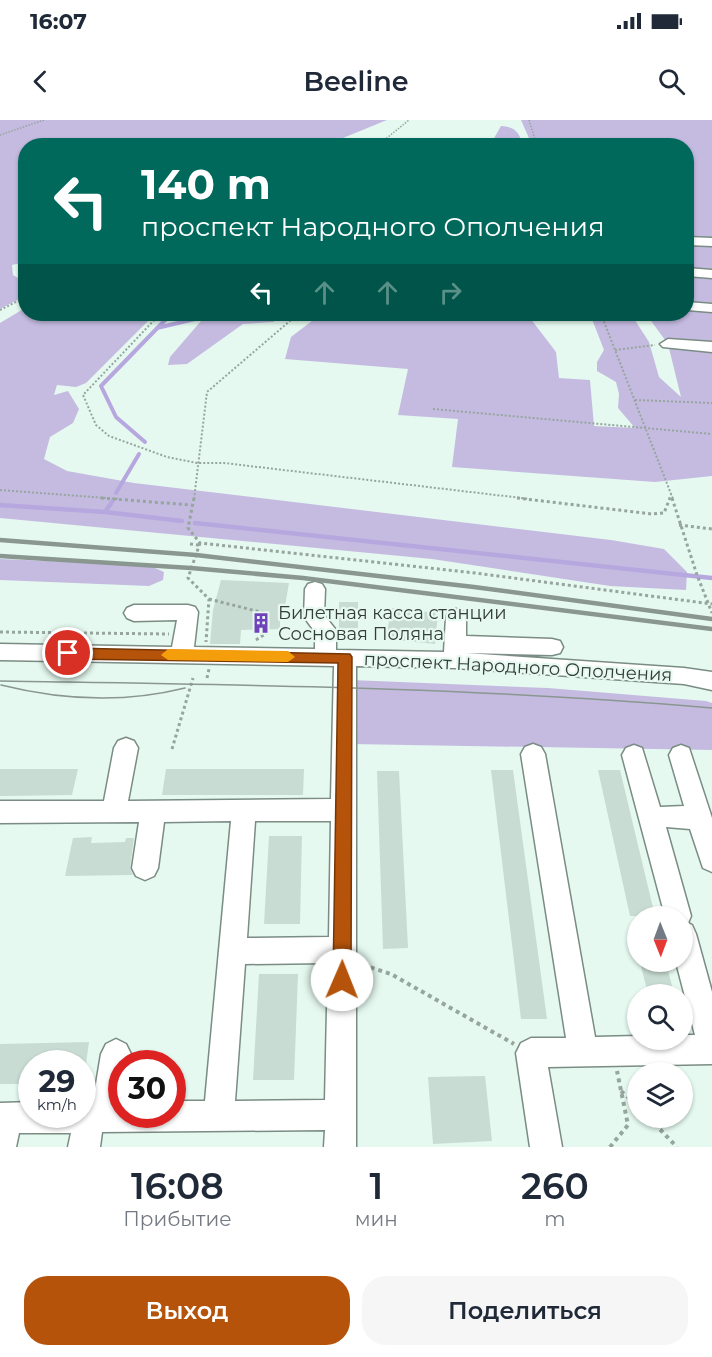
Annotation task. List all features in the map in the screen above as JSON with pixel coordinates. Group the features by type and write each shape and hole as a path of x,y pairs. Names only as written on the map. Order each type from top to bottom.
{"street":[{"path":"694,241 712,242"},
{"path":"694,273 712,274"},
{"path":"694,307 712,308"},
{"path":"668,344 712,347"},
{"path":"315,589 314,617 326,630 339,661 344,810 340,1147"},
{"path":"134,613 188,612 183,645"},
{"path":"456,617 455,658 552,647"},
{"name":"проспект Народного Ополчения","path":"0,652 183,645 205,670"},
{"name":"проспект Народного Ополчения","path":"455,658 712,692"},
{"name":"проспект Народного Ополчения","path":"0,665 205,670 339,661 455,658 684,676 712,681"},
{"path":"114,811 126,748"},
{"path":"533,753 583,1052"},
{"path":"634,754 675,906"},
{"path":"681,756 712,861"},
{"path":"219,1116 244,810"},
{"path":"0,812 344,810"},
{"path":"145,868 153,811"},
{"path":"652,819 684,816 700,821"},
{"path":"232,951 342,954"},
{"path":"692,972 712,1043"},
{"path":"546,1147 531,1053 712,1049"},
{"path":"84,1147 97,1117 108,1081"},
{"path":"2,1128 97,1117 340,1115"}],"path":[{"path":"0,135 44,120"},
{"path":"387,138 409,120"},
{"path":"529,120 535,138"},
{"path":"0,310 18,301"},
{"path":"153,321 83,395 96,425 109,436 167,458 652,514 664,513 671,495"},
{"path":"200,544 188,528 197,482 197,463 207,392 290,321"},
{"path":"604,321 671,495 696,574 712,613"},
{"path":"615,350 668,344"},
{"path":"635,400 712,403"},
{"path":"433,409 645,426 712,434"},
{"path":"0,490 191,505"},
{"path":"679,525 712,529"},
{"path":"190,544 475,573 710,604"},
{"path":"200,544 188,578 209,599 268,614"},
{"path":"186,562 193,562"},
{"path":"172,749 212,649 206,646 209,599"},
{"path":"0,632 183,645 206,634"},
{"path":"342,954 391,974 531,1053"},
{"path":"610,1147 628,1125 613,1052"},
{"path":"621,1091 627,1097"},
{"path":"659,1128 677,1147"}],"shaded area":[{"path":"0,120 387,120 343,138 18,138 18,264 12,265 13,275 18,278 18,300 0,309"},
{"path":"521,120 712,120 712,476 655,482 452,467 458,419 398,415 408,369 285,359 291,337 312,321 532,321 556,352 559,378 590,380 594,426 635,428 618,408 619,394 616,382 597,371 597,362 604,350 593,321 636,321 649,342 659,377 681,397 668,344 651,321 694,321 694,138 529,138"},
{"path":"501,126 514,130 520,138 494,138"},
{"path":"18,312 18,321 148,321 86,383 76,387 57,385 54,395 68,391 79,409 73,423 50,437 44,459 67,471 134,483 611,540 664,549 687,572 686,590 610,586 432,559 0,518 0,323"},
{"path":"201,321 275,321 243,324 187,364 168,365 170,357"},
{"path":"0,559 148,565 164,572 163,580 149,586 0,580"},
{"path":"351,680 548,688 706,701 712,703 712,750 350,744"}],"building":[{"path":"221,580 289,583 285,606 280,606 280,629 241,630 240,644 210,644 213,610"},
{"path":"339,602 358,602 358,628 339,628"},
{"path":"391,608 438,613 435,644 386,639"},
{"path":"0,769 78,769 72,795 0,796"},
{"path":"166,769 304,769 303,795 162,795"},
{"path":"491,770 513,770 547,1019 521,1019"},
{"path":"598,770 620,770 653,906 628,906"},
{"path":"377,771 399,771 408,948 383,949"},
{"path":"269,836 302,836 300,924 264,924"},
{"path":"92,837 91,843 125,842 126,838 134,838 130,868 133,875 65,876 73,838"},
{"path":"642,972 668,972 672,984 646,984"},
{"path":"259,974 298,974 294,1080 253,1080"},
{"path":"89,1042 88,1050 18,1050 18,1084 0,1084 0,1044"},
{"path":"485,1076 492,1141 433,1144 428,1077"}],"waterway":[{"path":"158,328 164,321"},
{"path":"158,328 186,321"},
{"path":"145,442 116,417 101,386 158,328"},
{"path":"116,493 139,454"},
{"path":"105,512 112,502"},
{"path":"0,505 105,512"},
{"path":"105,512 182,521"},
{"path":"195,523 712,578"}],"tram line":[{"path":"0,681 445,691 712,708"},
{"path":"1,685 47,694 93,698 139,696 185,688"}],"railway":[{"path":"0,540 196,555 474,587 712,619"},
{"path":"0,556 191,568 303,578 712,629"}],"slow traffic":[{"path":"168,655 288,657"}],"place":[{"name":"Билетная касса станции Сосновая Поляна","path":"261,623"}],"route":[{"path":"68,653 345,657 342,980"}]}
